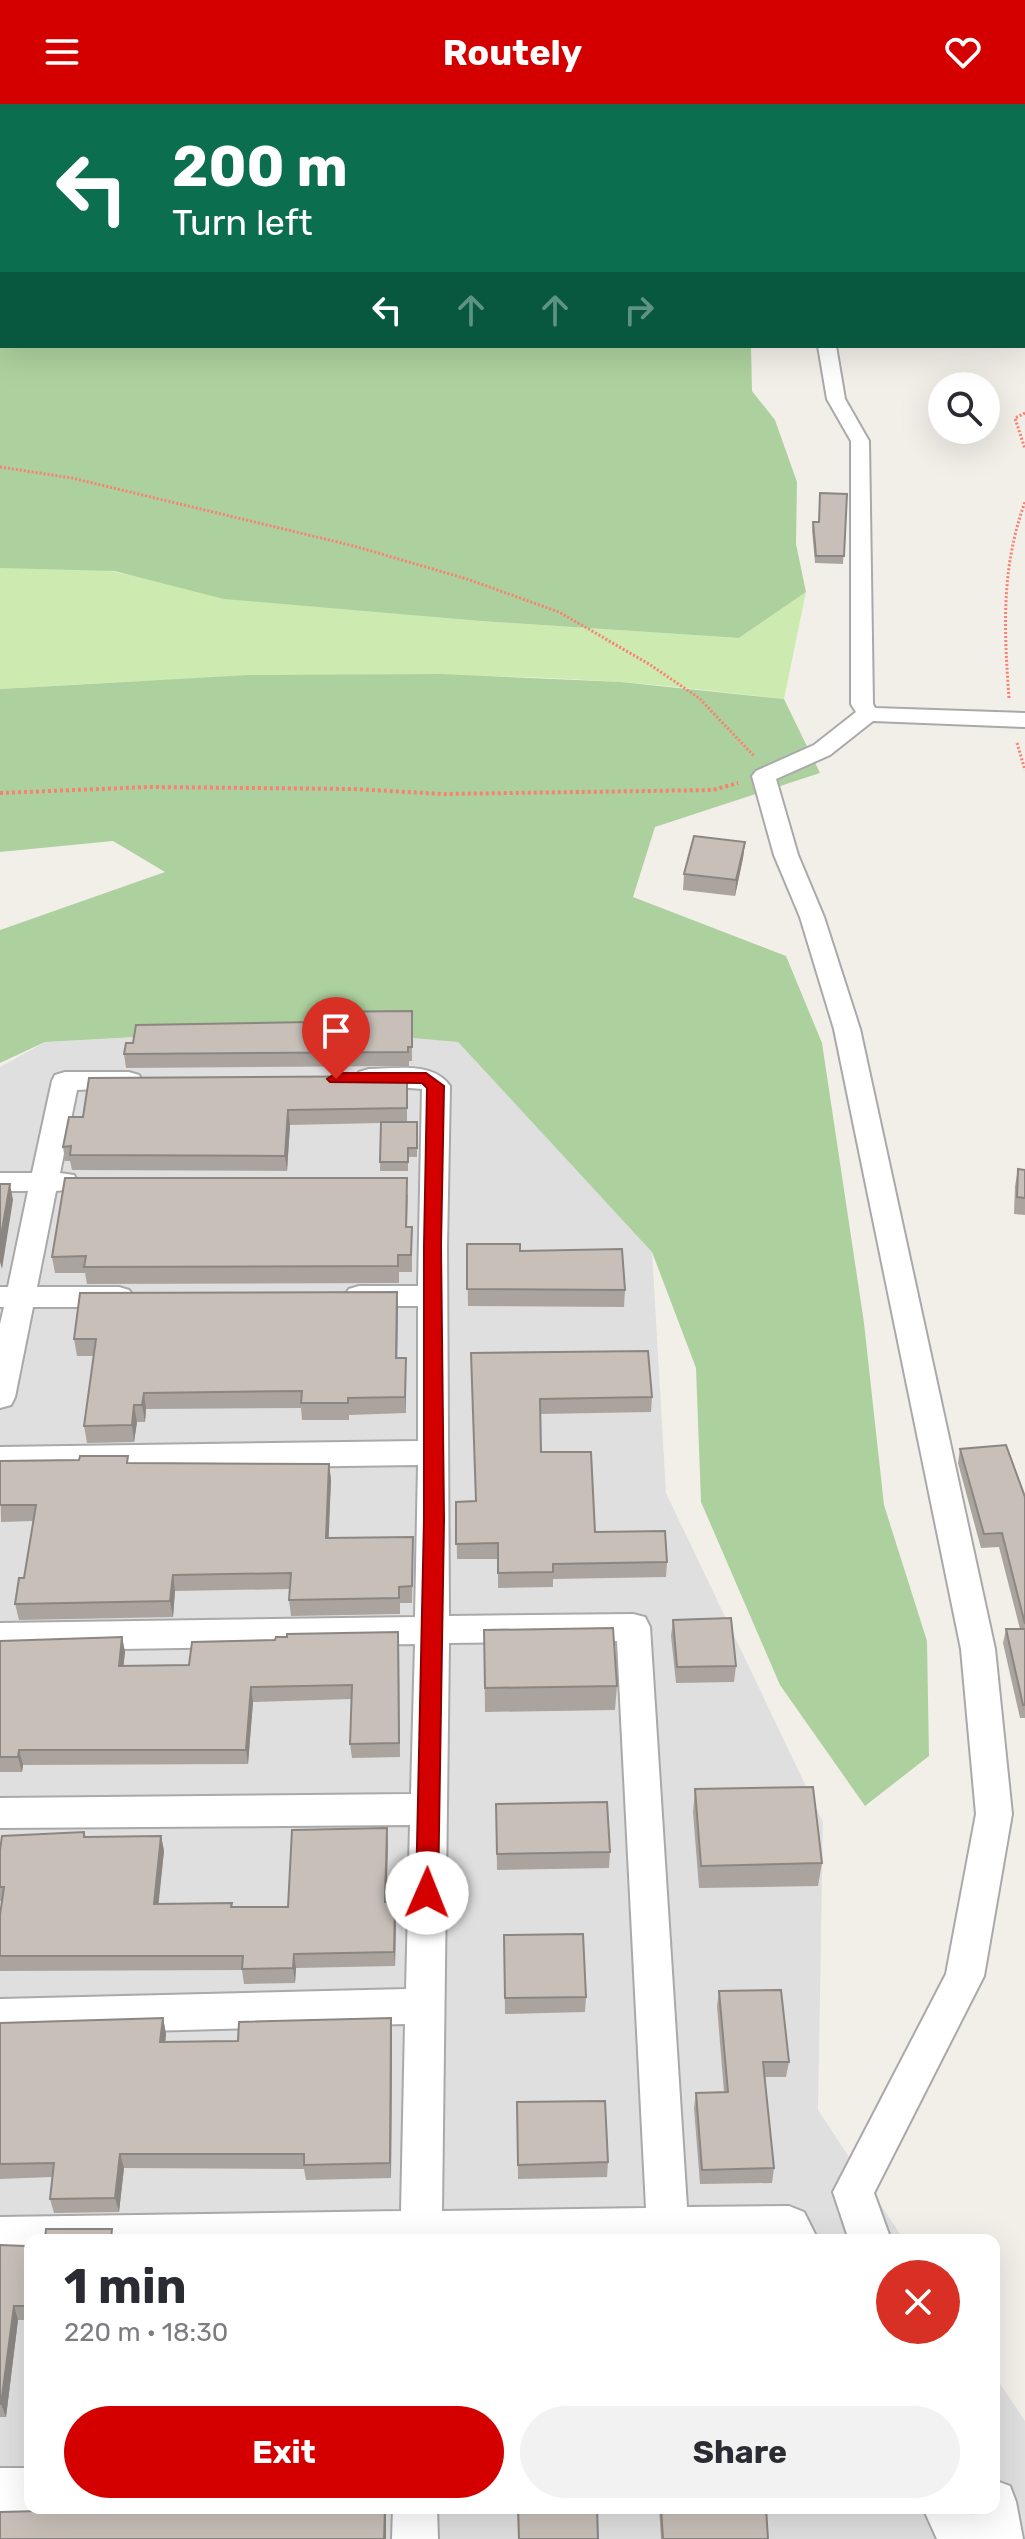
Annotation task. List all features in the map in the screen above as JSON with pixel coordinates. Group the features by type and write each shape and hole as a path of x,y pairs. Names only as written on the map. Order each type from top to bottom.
{"street":[{"path":"827,348 836,399 860,441 862,704 868,714"},
{"path":"868,2234 853,2192 965,1976 994,1814 978,1649 847,1029 812,917 786,855 764,776 822,750 868,714 1018,720"},
{"path":"347,1079 426,1078 436,1086 418,1183 433,1296 432,1629 421,2234"},
{"path":"0,1397 10,1297 44,1182 65,1081 159,1080"},
{"path":"0,1182 91,1182"},
{"path":"10,1297 148,1296"},
{"path":"338,1296 433,1296"},
{"path":"0,1459 433,1453"},
{"path":"0,1637 633,1627 668,2227"},
{"path":"0,1813 428,1809"},
{"path":"0,2017 425,2006"},
{"path":"476,2234 789,2226 794,2234"},
{"path":"0,2237 24,2237"},
{"path":"0,2490 24,2490"},
{"path":"415,2514 415,2539"},
{"path":"948,2514 962,2539"},
{"path":"996,2514 1000,2539"}],"path":[{"path":"1025,413 1015,418 1025,449"},
{"path":"0,467 87,481 354,546 467,579 559,612 649,664 699,698 758,760 764,776 713,790 444,794 353,789 149,787 0,793"},
{"path":"1025,502 1012,532 1001,593 1025,770"}],"shaded area":[{"path":"336,1027 458,1042 652,1251 666,1493 823,1822 818,2110 900,2234 24,2234 24,2514 1000,2514 1000,2384 1025,2421 1025,2539 0,2539 0,1067 45,1042"}],"green space":[{"path":"0,348 751,348 752,391 775,420 797,482 796,544 806,592 739,638 480,621 224,599 114,571 0,568"},
{"path":"0,561 106,570 242,600 480,621 739,638 806,592 784,699 620,682 465,675 233,677 0,689"},
{"path":"440,674 621,682 784,699 820,773 655,827 633,897 786,956 822,1043 864,1323 884,1505 927,1641 929,1756 865,1806 780,1685 701,1502 696,1368 652,1252 458,1042 303,1028 45,1042 0,1063 0,930 165,872 113,841 0,852 0,689 249,675"}],"building":[{"path":"820,493 847,494 844,556 816,556 813,522 819,522"},
{"path":"694,836 745,842 736,880 684,874"},
{"path":"412,1011 412,1047 408,1047 408,1052 124,1054 126,1043 133,1043 136,1025 311,1022 311,1012"},
{"path":"407,1076 407,1108 288,1110 285,1156 70,1155 71,1146 63,1147 69,1117 83,1117 89,1078"},
{"path":"381,1122 417,1122 417,1148 408,1148 408,1162 380,1162"},
{"path":"1018,1169 1025,1170 1025,1198 1017,1197"},
{"path":"65,1178 407,1178 406,1227 412,1227 411,1255 398,1255 398,1266 84,1267 86,1256 52,1257"},
{"path":"0,1184 10,1184 0,1242"},
{"path":"467,1244 520,1244 520,1251 622,1249 625,1290 467,1289"},
{"path":"397,1292 396,1358 406,1358 405,1397 348,1398 348,1403 301,1403 302,1391 144,1393 142,1405 134,1405 132,1425 84,1426 96,1339 74,1339 80,1293"},
{"path":"648,1351 652,1397 540,1399 541,1452 591,1452 595,1532 665,1531 667,1562 553,1564 553,1572 498,1573 498,1543 456,1544 456,1502 476,1501 471,1353"},
{"path":"1006,1445 1025,1497 1025,1624 1002,1533 984,1534 960,1449"},
{"path":"80,1456 128,1456 127,1463 329,1464 326,1538 413,1537 412,1586 399,1587 399,1598 289,1600 291,1573 173,1575 170,1601 15,1604 19,1578 24,1578 36,1505 0,1505 0,1461 79,1460"},
{"path":"731,1618 736,1666 677,1667 673,1620"},
{"path":"613,1628 617,1686 485,1688 484,1630"},
{"path":"1006,1629 1025,1629 1025,1705 1023,1705"},
{"path":"398,1632 399,1743 350,1744 352,1685 251,1687 246,1750 19,1750 18,1757 0,1757 0,1641 122,1637 119,1666 189,1665 192,1642 275,1640 276,1637 287,1637 287,1634"},
{"path":"813,1787 822,1863 701,1866 695,1789"},
{"path":"607,1802 610,1852 497,1854 496,1804"},
{"path":"387,1828 385,1902 395,1902 394,1952 294,1954 293,1968 242,1969 243,1956 0,1956 4,1887 0,1887 2,1836 84,1832 84,1837 161,1836 154,1904 232,1903 231,1907 288,1907 292,1830"},
{"path":"583,1934 586,1997 505,1998 504,1935"},
{"path":"781,1990 789,2062 763,2062 774,2168 702,2170 696,2093 728,2092 719,1991"},
{"path":"163,2018 160,2042 238,2041 239,2022 391,2018 390,2163 304,2165 304,2154 120,2154 115,2198 50,2199 54,2163 0,2164 0,2023"},
{"path":"605,2101 608,2162 518,2165 517,2102"},
{"path":"46,2229 112,2229 112,2234 46,2234"},
{"path":"0,2245 24,2246 24,2306 14,2306 1,2404 0,2404"},
{"path":"0,2512 385,2514 384,2539 0,2539"},
{"path":"518,2514 597,2514 598,2539 519,2539"},
{"path":"661,2514 766,2514 768,2539 663,2539"}],"route":[{"path":"336,1079 426,1078 436,1086 432,1246 434,1519 427,1893"}]}
